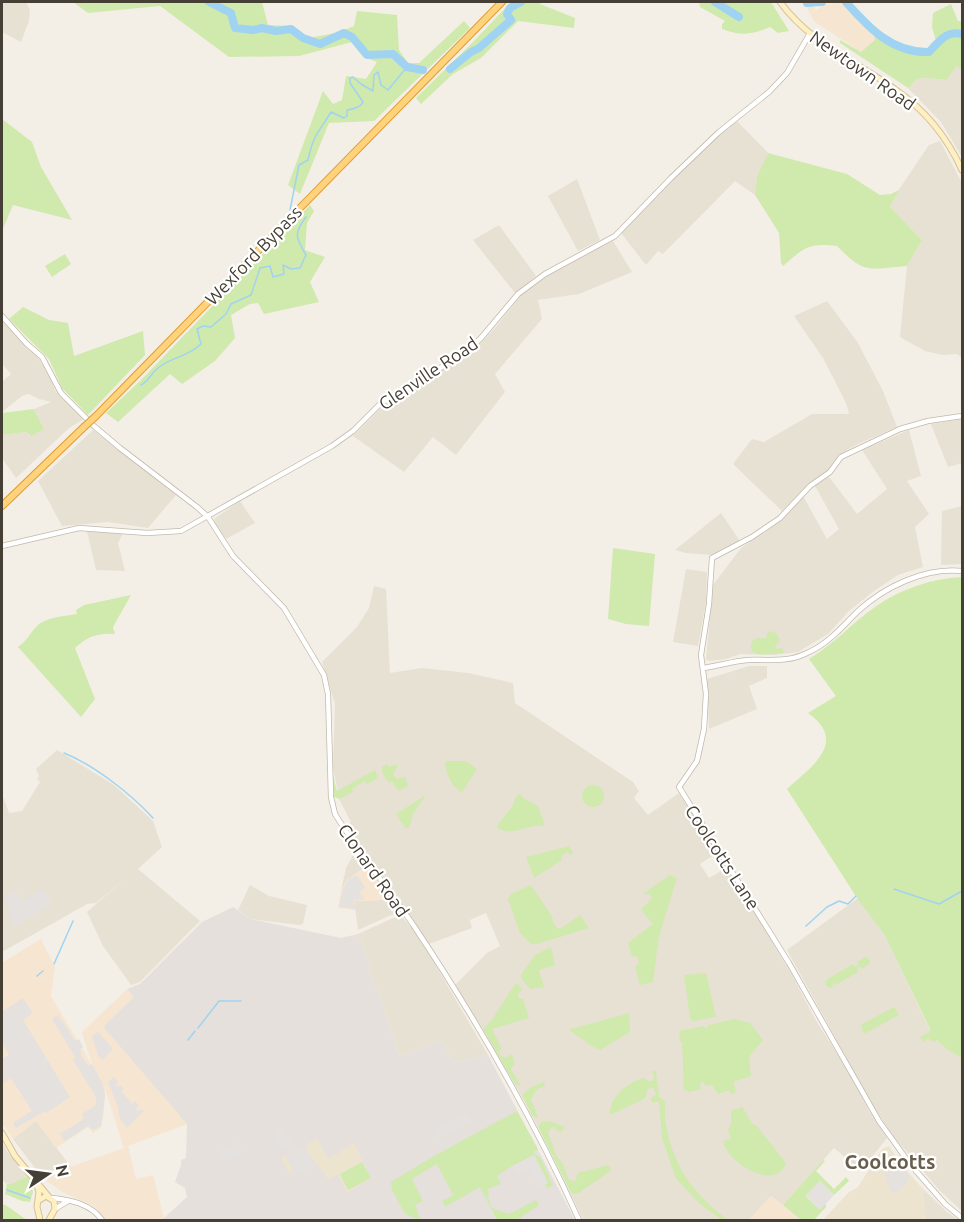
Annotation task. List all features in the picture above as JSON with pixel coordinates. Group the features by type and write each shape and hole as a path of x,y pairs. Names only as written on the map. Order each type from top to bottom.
{"highway":[{"name":"Wexford Bypass","path":"2,506 96,416 502,2"}],"main road":[{"name":"Newtown Road","path":"780,2 810,35 917,106 938,129 963,170"},
{"path":"2,1133 15,1156 55,1203 49,1221"},
{"path":"36,1180 39,1192 40,1221"},
{"path":"38,1201 43,1197 50,1198"},
{"path":"38,1210 42,1214 53,1211"}],"street":[{"name":"Glenville Road","path":"2,546 79,528 169,534 181,531 346,436 380,404 465,353 481,338 518,294 528,286 562,263 615,236 719,132 769,92 787,73 810,35"},
{"name":"Clonard Road","path":"2,316 42,357 62,393 120,448 208,517 233,556 284,608 324,675 328,694 331,797 335,814 415,927 478,1028 532,1124 579,1221"},
{"name":"Coolcotts Lane","path":"963,416 928,421 900,429 841,457 830,472 810,486 780,518 752,537 712,558 709,604 701,655 706,694 704,729 697,761 679,787 754,905 879,1120 910,1164 945,1204 963,1218"},
{"path":"703,668 747,660 769,662 792,659 808,653 830,639 864,606 898,585 928,573 963,571"},
{"path":"50,1198 86,1206 97,1213 102,1221"},
{"path":"53,1211 68,1201"}],"shaded area":[{"path":"2,2 26,2 30,10 29,21 21,42 2,32"},
{"path":"837,3 847,5 859,23 874,34 875,40 865,50 861,52 818,24 813,20 807,7 811,4 816,10 825,5"},
{"path":"956,65 962,69 962,157 941,122 908,88 917,79 947,80"},
{"path":"737,121 768,153 757,176 755,195 735,181 663,254 658,251 646,265 621,233 673,179"},
{"path":"940,141 962,183 962,358 957,354 943,355 925,351 900,337 907,266 922,240 890,207 929,145"},
{"path":"577,179 600,240 578,251 548,196"},
{"path":"499,225 536,276 515,293 473,240"},
{"path":"613,241 632,272 579,294 538,300 542,319 495,374 505,392 456,455 433,437 404,472 353,436 382,407 474,350 496,327 520,296 550,274"},
{"path":"827,301 858,343 883,391 897,427 839,455 828,471 806,486 782,511 733,464 752,439 764,442 812,414 849,414 846,403 823,358 794,316"},
{"path":"2,320 37,356 56,392 84,419 69,428 16,478 2,458 2,435 26,432 30,436 43,427 34,409 51,402 29,394 22,396 2,412 2,382 11,374 2,364"},
{"path":"962,419 962,463 948,467 931,424"},
{"path":"93,430 176,495 148,528 108,522 62,526 38,481"},
{"path":"909,430 921,476 907,481 929,514 915,527 923,567 898,575 874,591 849,611 828,634 798,652 775,655 741,654 726,659 709,661 706,659 713,585 741,548 776,524 803,496 827,539 839,529 815,486 828,477 830,478 857,514 887,489 862,450"},
{"path":"240,501 255,523 226,539 214,519"},
{"path":"962,506 962,564 941,565 942,511"},
{"path":"721,513 740,541 711,555 675,550"},
{"path":"87,531 123,533 118,543 125,571 96,570"},
{"path":"686,569 707,572 706,601 698,646 673,642"},
{"path":"374,586 386,589 390,673 422,668 468,673 513,683 515,703 633,782 639,791 634,798 648,815 679,793 718,852 700,864 709,878 728,867 792,975 815,1019 887,1138 861,1171 834,1148 783,1205 771,1196 749,1220 583,1220 527,1106 483,1029 454,986 487,953 500,946 486,913 470,920 472,928 429,944 347,827 351,822 339,799 333,767 335,704 322,662 357,627 369,608"},
{"path":"749,666 767,666 767,678 749,686 757,709 709,729 707,679"},
{"path":"57,750 114,785 153,821 162,847 138,869 200,921 140,982 131,985 103,946 87,912 127,877 96,903 87,904 2,952 2,794 9,813 22,811 40,782 37,779 39,776 36,769"},
{"path":"356,850 367,866 347,880 341,891 346,868"},
{"path":"367,866 391,899 355,900 355,910 338,908 341,891 347,880"},
{"path":"357,875 365,888 359,892 365,900 354,899 355,909 339,907 343,889 348,880"},
{"path":"250,885 269,896 307,905 303,924 250,919 238,910"},
{"path":"43,888 52,903 14,928 7,910 10,908 4,897 15,890 24,901"},
{"path":"858,898 884,934 929,1028 949,1051 962,1058 962,1211 940,1191 894,1137 870,1101 787,950"},
{"path":"391,899 400,911 358,930 354,900"},
{"path":"233,907 250,919 341,938 358,934 370,967 369,973 381,1000 399,1056 442,1040 453,1063 488,1055 575,1220 162,1220 187,1197 185,1188 175,1182 181,1160 186,1158 187,1124 104,1026 134,997 127,989 140,984 202,922"},
{"path":"400,915 412,928 432,959 488,1055 453,1063 442,1040 399,1056 381,1000 369,973 370,967 358,934"},
{"path":"41,939 55,967 51,996 93,1067 82,1032 127,989 134,997 105,1026 106,1030 187,1124 128,1146 136,1179 153,1175 164,1219 162,1220 106,1220 94,1206 62,1192 42,1177 124,1148 105,1088 101,1128 93,1133 88,1127 56,1148 36,1121 13,1139 2,1123 2,963"},
{"path":"23,998 33,1013 23,1020 70,1097 46,1113 45,1111 16,1128 13,1123 32,1111 11,1078 2,1084 2,1059 9,1055 2,1043 2,1012"},
{"path":"58,1015 75,1041 79,1039 83,1047 80,1049 81,1055 88,1066 92,1064 103,1085 105,1095 101,1126 93,1130 88,1126 65,1141 60,1134 84,1119 82,1114 96,1105 96,1097 73,1060 76,1058 52,1019"},
{"path":"98,1032 113,1049 102,1060 92,1036"},
{"path":"114,1077 118,1082 115,1085 118,1087 120,1085 124,1089 121,1091 132,1104 135,1101 139,1106 136,1108 138,1111 141,1109 146,1113 143,1112 127,1128 120,1119 108,1082"},
{"path":"467,1113 472,1122 437,1140 433,1131"},
{"path":"36,1121 71,1167 42,1177 25,1155 13,1139"},
{"path":"283,1126 293,1145 283,1150 273,1132"},
{"path":"317,1139 329,1159 354,1143 371,1178 347,1193 338,1174 328,1179 314,1160 290,1174 281,1159"},
{"path":"237,1141 244,1149 231,1161 229,1159 226,1162 217,1151 221,1148 225,1151"},
{"path":"2,1142 28,1176 7,1184 2,1180"},
{"path":"305,1146 316,1165 293,1178 291,1174 294,1172 286,1157"},
{"path":"889,1146 900,1163 922,1188 926,1220 823,1220 849,1192 858,1187 882,1149"},
{"path":"534,1155 548,1183 538,1188 529,1169 517,1175 512,1166"},
{"path":"900,1167 904,1168 910,1179 900,1190 892,1194 884,1174"},
{"path":"820,1181 834,1195 820,1210 806,1195"},
{"path":"922,1188 947,1212 959,1220 926,1220"},
{"path":"771,1196 783,1205 801,1220 749,1220"}],"green space":[{"path":"73,2 262,2 268,25 291,26 308,38 336,33 354,26 357,11 397,15 399,50 408,63 419,63 464,21 470,28 374,121 329,123 300,194 288,185 323,91 333,104 342,100 346,76 366,79 377,62 363,57 352,42 299,56 229,57 160,6 88,13"},
{"path":"511,2 541,2 540,4 575,18 574,28 518,21 481,58 453,74 421,104 416,98"},
{"path":"699,2 771,2 789,31 778,33 770,27 758,32 741,34 722,29 725,21 700,7"},
{"path":"951,4 958,21 962,21 962,69 956,66 947,80 917,79 908,88 840,43 840,40 861,52 875,40 874,32 903,49 929,52 937,44 932,27 933,13"},
{"path":"2,119 32,142 41,167 72,220 13,205 2,231"},
{"path":"768,153 847,174 880,195 891,194 899,190 890,207 922,240 907,266 868,268 854,262 837,246 819,245 807,248 783,266 779,233 755,195 757,176"},
{"path":"310,205 314,211 307,223 305,250 325,257 310,282 319,302 264,314 258,303 250,304 231,315 235,338 215,361 182,384 170,374 118,422 106,413 140,381"},
{"path":"65,254 71,264 52,277 45,266"},
{"path":"23,307 49,320 68,323 74,356 143,331 145,355 88,415 62,388 49,359 9,319"},
{"path":"34,409 44,429 31,436 26,432 2,435 2,413"},
{"path":"613,548 655,554 649,626 626,624 608,619"},
{"path":"962,577 962,1058 949,1051 937,1040 933,1042 928,1038 923,1042 920,1037 931,1031 884,934 859,901 787,789 815,763 826,744 825,734 820,724 808,713 836,696 809,659 885,600 928,582"},
{"path":"131,595 113,627 115,634 94,636 75,648 95,699 81,717 18,647 38,625 46,620 77,614 76,610 84,605"},
{"path":"771,631 777,634 780,641 775,646 776,649 783,648 784,653 761,654 752,651 753,640 767,637 767,633"},
{"path":"447,761 466,761 477,769 462,792 450,781 445,764"},
{"path":"387,764 389,767 397,764 394,775 397,779 405,777 408,786 398,791 392,781 389,783 382,770 382,767"},
{"path":"375,770 378,778 367,784 365,781 352,789 353,792 339,799 334,797 333,775 337,791"},
{"path":"589,785 597,785 604,792 604,800 597,807 589,807 582,800 582,792"},
{"path":"520,794 538,806 545,825 513,831 498,829 497,826 513,805 517,795"},
{"path":"426,795 413,814 409,828 405,828 396,814"},
{"path":"569,846 573,853 570,855 567,852 561,856 562,860 534,878 526,857"},
{"path":"670,875 677,878 659,936 653,982 640,985 635,966 639,964 637,956 632,957 628,943 653,924 641,910 652,898 649,893 645,895 644,893"},
{"path":"531,885 557,928 560,929 580,915 589,928 531,944 520,933 508,899 511,894"},
{"path":"551,947 555,965 539,970 544,987 530,989 521,975 535,955"},
{"path":"865,957 870,959 870,963 862,969 860,966 857,968 858,972 836,985 834,982 832,988 826,986 826,980 853,964 855,967 859,964 857,962"},
{"path":"706,973 716,1017 693,1021 690,1018 684,975"},
{"path":"515,984 518,984 522,990 517,995 523,999 529,1018 492,1029 501,1047 499,1054 505,1058 512,1054 514,1064 511,1069 521,1086 515,1084 483,1029 491,1021"},
{"path":"895,1008 899,1015 864,1034 862,1024"},
{"path":"629,1013 630,1032 600,1050 570,1031 570,1029"},
{"path":"734,1019 750,1023 763,1040 749,1057 751,1076 733,1082 736,1093 730,1094 729,1090 718,1094 712,1085 706,1086 703,1082 700,1084 701,1089 690,1092 684,1090 682,1042 680,1042 679,1031 704,1026 708,1028 708,1025"},
{"path":"656,1070 659,1097 666,1102 666,1125 678,1164 699,1194 728,1220 722,1220 700,1204 676,1179 662,1138 659,1101 653,1103 650,1099 656,1094 653,1088 647,1090 646,1097 642,1100 610,1115 613,1102 621,1091 644,1078 653,1081 652,1072"},
{"path":"544,1082 545,1086 537,1089 531,1099 538,1118 532,1116 522,1095 530,1088"},
{"path":"741,1104 752,1124 756,1125 786,1163 781,1172 762,1175 752,1171 733,1158 726,1149 723,1141 731,1139 728,1130 731,1124 731,1110 741,1108"},
{"path":"517,1111 538,1149 533,1153 540,1157 553,1185 547,1188 545,1184 548,1183 534,1155 497,1176 501,1184 488,1189 489,1195 487,1196 492,1208 509,1214 536,1200 539,1205 517,1220 497,1220 480,1187 445,1207 442,1201 453,1195 437,1164 412,1179 423,1201 415,1205 420,1218 405,1214 392,1190 391,1182"},
{"path":"550,1121 564,1127 563,1131 559,1132 554,1127 551,1128 548,1133 569,1180 575,1181 578,1173 608,1165 611,1168 609,1172 577,1194 571,1193 538,1127 542,1122"},
{"path":"823,1160 825,1161 816,1171 834,1189 846,1177 849,1181 834,1195 820,1181 806,1196 819,1209 826,1204 826,1207 814,1220 801,1220 783,1205"},
{"path":"362,1162 371,1178 348,1190 340,1174"},
{"path":"28,1176 33,1192 30,1202 5,1194 7,1184"},
{"path":"2,1204 7,1206 27,1220 2,1220"}],"waterway":[{"path":"209,2 231,13 235,28 253,30 262,28 276,31 291,29 303,38 320,44 344,33 352,37 367,55 393,54 407,67 423,70"},
{"path":"450,69 511,20 507,14 510,8 521,2"},
{"path":"715,2 739,17"},
{"path":"807,3 822,2"},
{"path":"846,2 873,30 904,48 929,52 947,35 962,34"},
{"path":"290,210 299,165 308,160 314,139 331,112 344,118 347,116 347,110 354,109 363,102 350,83 350,78 353,77 373,91 374,75 378,72 381,85 388,90 407,67"},
{"path":"141,385 163,364 191,352 201,344 197,329 203,326 211,327 226,314 231,304 251,295 260,268 270,266 273,277 284,274 283,265 291,269 300,268 306,255 297,236 306,217"},
{"path":"64,753 112,781 153,818"},
{"path":"894,889 939,904 962,891"},
{"path":"806,926 827,907 839,901 848,904 856,896"},
{"path":"54,964 73,921"},
{"path":"37,976 43,971"},
{"path":"198,1028 219,1001 241,1001"},
{"path":"188,1040 195,1031"},
{"path":"7,1190 30,1198"}],"district":[{"name":"Coolcotts","path":"890,1161"}]}
